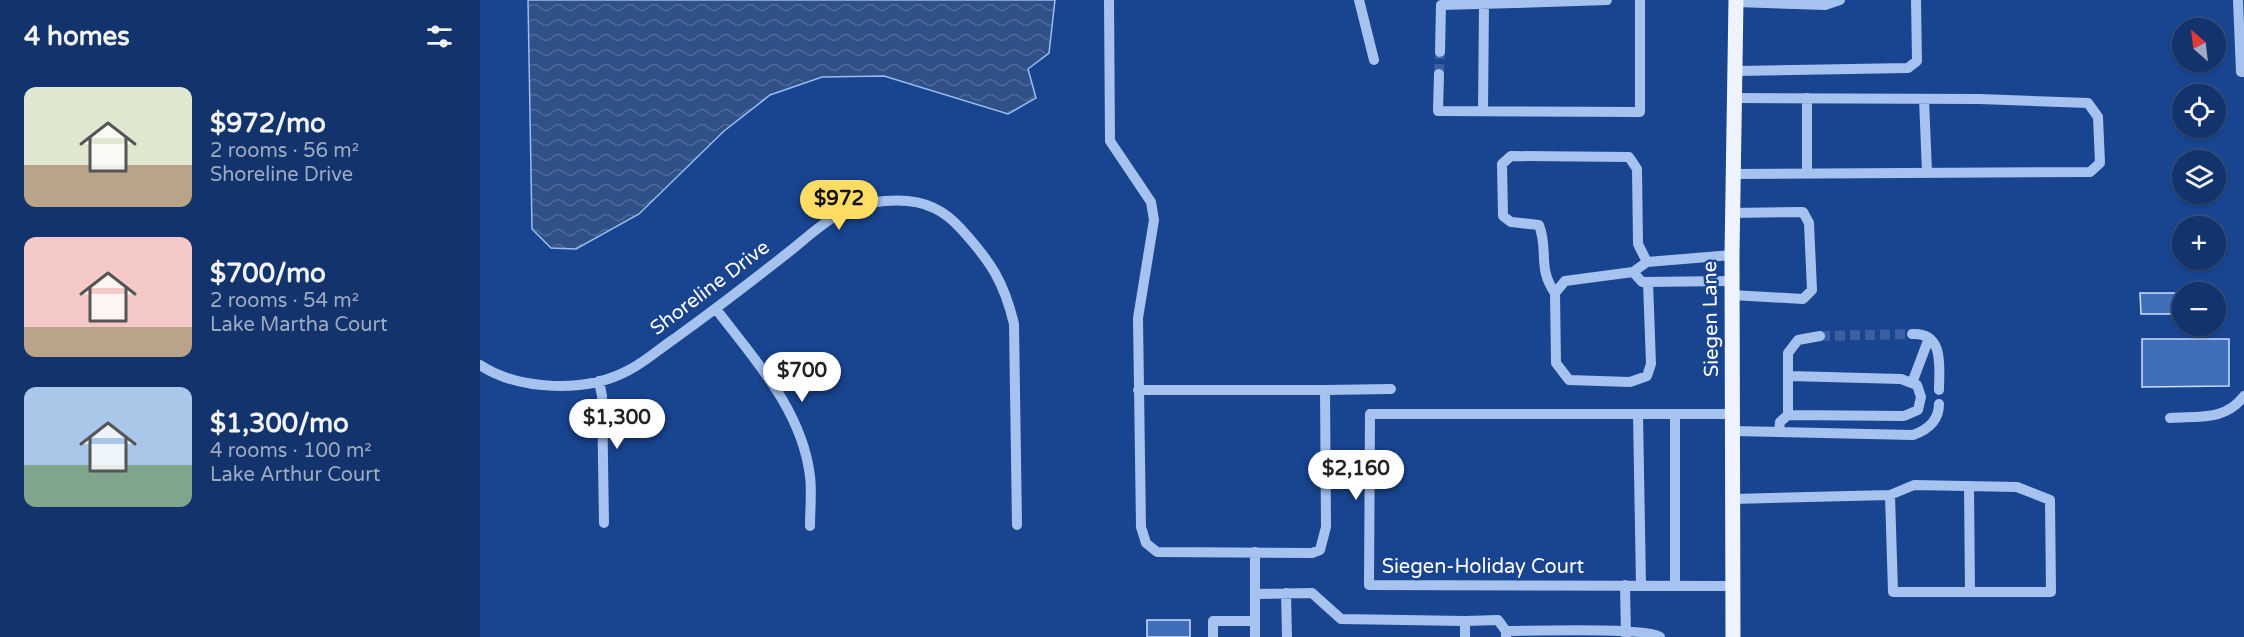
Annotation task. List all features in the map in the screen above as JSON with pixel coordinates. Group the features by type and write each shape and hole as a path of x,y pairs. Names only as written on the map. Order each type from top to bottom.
{"main road":[{"name":"Siegen Lane","path":"1733,637 1731,255 1736,98 1736,1"}],"street":[{"path":"1109,0 1110,141 1151,202 1154,220 1138,318 1141,527 1146,543 1157,552 1312,553 1320,550 1324,542 1326,527 1325,390"},
{"path":"1359,0 1374,60"},
{"path":"1440,52 1441,5 1607,0"},
{"path":"1439,74 1438,111 1640,112 1640,0"},
{"path":"1736,1 1825,5 1840,0"},
{"path":"1736,71 1908,68 1917,62 1916,0"},
{"path":"2238,0 2241,72 2244,72"},
{"path":"1483,110 1484,3"},
{"path":"1732,174 2090,172 2100,163 2098,117 2088,104 1924,99 1736,98"},
{"path":"1807,98 1807,172"},
{"path":"1924,99 1927,172"},
{"path":"1647,262 1638,244 1637,169 1629,157 1511,156 1502,164 1503,216 1511,222 1539,225 1542,235 1544,278 1555,293 1556,363 1569,380 1630,382 1647,376 1651,364 1648,282"},
{"name":"Shoreline Drive","path":"480,365 513,379 541,385 599,381 628,371 716,309 838,214 870,203 905,201 933,207 952,219 999,277 1014,324 1017,525"},
{"path":"1633,272 1642,282 1732,288 1803,299 1812,290 1809,223 1803,212 1732,213"},
{"path":"1555,293 1565,281 1633,272 1647,262 1731,255"},
{"path":"716,309 788,408 803,443 810,476 810,526"},
{"path":"1912,334 1929,338 1939,351 1939,390"},
{"path":"1788,415 1790,375 1788,353 1792,344 1808,336 1820,336"},
{"path":"1912,383 1929,338"},
{"path":"1779,432 1780,422 1788,415 1904,416 1917,410 1921,397 1917,385 1901,379 1790,375"},
{"path":"599,381 602,396 604,522"},
{"path":"1138,390 1391,389"},
{"path":"2170,418 2223,414 2233,409 2244,396"},
{"path":"1733,431 1913,435 1928,429 1934,421 1939,404"},
{"name":"Siegen-Holiday Court","path":"1733,414 1370,414 1369,585 1734,586"},
{"path":"1638,414 1641,585"},
{"path":"1675,414 1675,585"},
{"path":"1733,499 1890,495 1914,485 2017,487 2050,500 2051,592 1893,592 1890,495"},
{"path":"1969,486 1970,592"},
{"path":"1255,552 1255,637"},
{"path":"1625,585 1626,634"},
{"path":"1286,593 1287,637"},
{"path":"1255,594 1312,593 1341,619 1498,620 1506,634 1654,632 1660,637"},
{"path":"1213,637 1213,621 1255,621"},
{"path":"1465,621 1465,637"}],"water":[{"path":"528,0 1055,0 1049,53 1028,69 1036,98 1008,114 884,76 822,77 770,95 724,131 639,214 576,249 551,248 532,229"}],"building":[{"path":"2140,293 2172,293 2172,314 2141,314"},
{"path":"2142,339 2229,339 2229,386 2142,387"},
{"path":"1147,620 1190,620 1190,637 1147,637"}],"tunnel":[{"path":"1439,74 1440,52"},
{"path":"1820,336 1912,334"}]}
